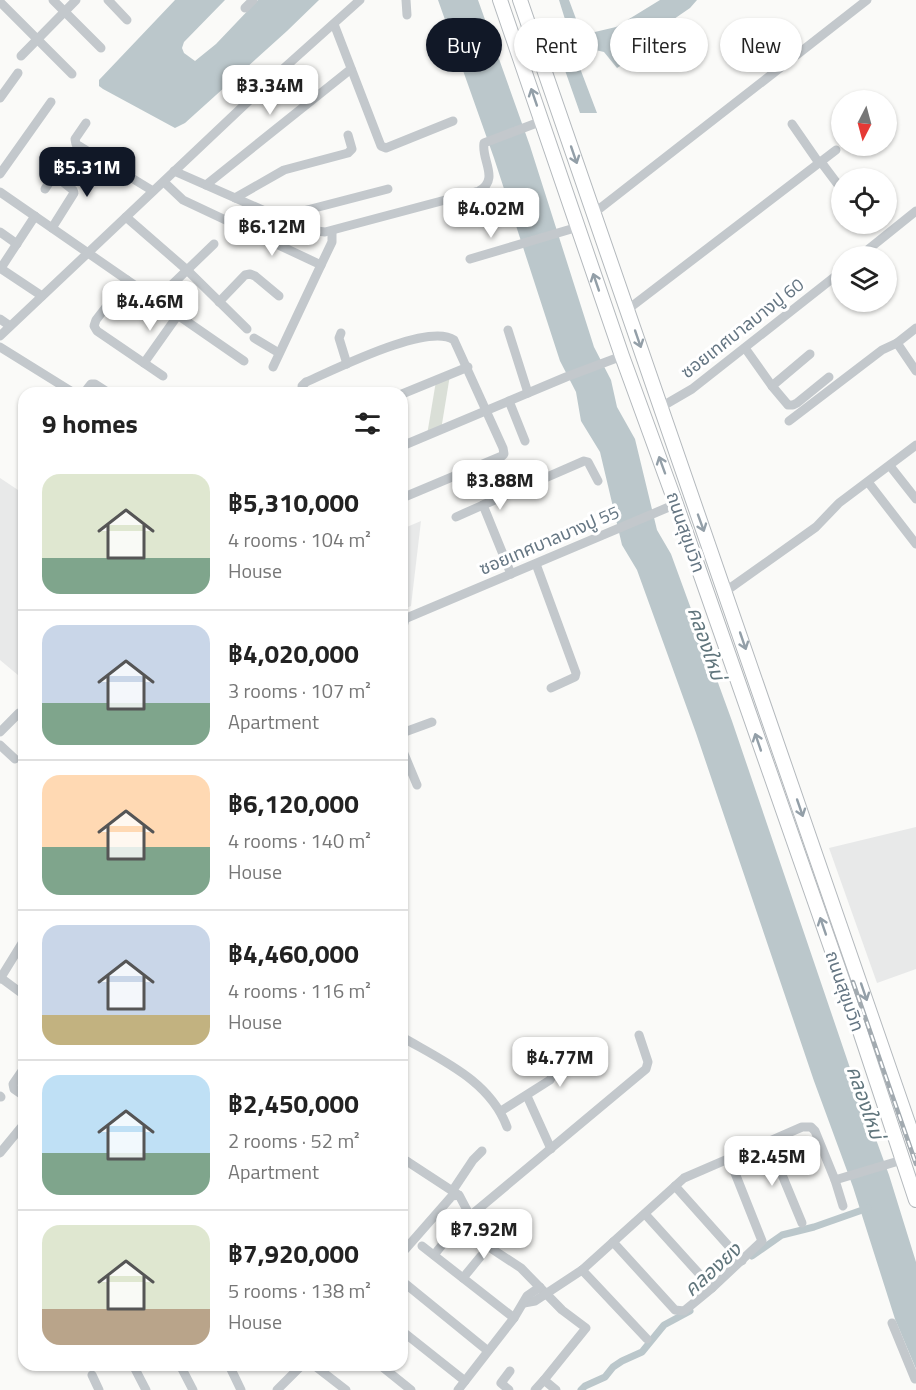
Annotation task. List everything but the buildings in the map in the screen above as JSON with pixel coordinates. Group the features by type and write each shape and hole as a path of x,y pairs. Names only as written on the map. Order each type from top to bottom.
{"highway":[{"name":"ถนนสุขุมวิท","path":"500,0 578,226 615,359 676,504 857,1022 897,1162 916,1200"},
{"name":"ถนนสุขุมวิท","path":"520,0 916,1146"},
{"path":"743,699 760,693"}],"street":[{"path":"53,0 101,48"},
{"path":"21,56 76,0"},
{"path":"108,0 127,20"},
{"path":"245,8 253,0"},
{"path":"0,336 274,77 360,0"},
{"path":"406,0 407,15"},
{"path":"594,213 867,0"},
{"path":"0,2 72,74"},
{"path":"334,24 383,148 453,121"},
{"path":"206,185 351,69"},
{"path":"0,98 18,73"},
{"path":"0,174 51,102"},
{"path":"174,171 314,232 332,231 479,191 489,180 483,148 486,141 542,121"},
{"path":"86,123 75,139 76,144 153,191"},
{"path":"792,124 831,176"},
{"path":"235,198 284,170 350,152 348,135"},
{"path":"627,310 831,154"},
{"path":"45,189 62,163"},
{"path":"52,228 74,193 54,176"},
{"path":"164,182 183,200 321,265"},
{"path":"280,218 388,189"},
{"path":"0,192 244,361"},
{"path":"873,246 913,214 916,226"},
{"path":"35,216 0,268 42,296"},
{"path":"126,217 187,270 247,329"},
{"path":"470,259 578,226"},
{"path":"273,367 332,242 332,231"},
{"path":"0,232 17,244"},
{"path":"156,300 214,244"},
{"path":"219,302 245,275 250,274 279,296"},
{"path":"127,280 94,323 95,329 163,376"},
{"name":"ซอยเทศบาลบางปู 60","path":"661,407 693,389 831,280"},
{"path":"114,296 145,316"},
{"path":"144,363 178,315"},
{"path":"0,319 10,326"},
{"path":"789,421 882,350 897,343 916,328"},
{"path":"508,330 528,393"},
{"path":"341,333 339,338 347,364"},
{"path":"302,387 306,382 401,342 445,336 457,343 504,454 408,495"},
{"path":"254,338 279,353"},
{"path":"897,343 916,371"},
{"path":"0,347 64,387"},
{"path":"745,348 785,403 794,405 829,378"},
{"path":"772,386 810,354"},
{"path":"408,443 566,376 615,359"},
{"path":"408,392 468,367"},
{"path":"509,401 525,441"},
{"path":"726,591 816,527 829,511 916,445"},
{"path":"456,517 584,461 588,462 598,481"},
{"path":"890,466 916,500"},
{"path":"868,482 916,544"},
{"name":"ซอยเทศบาลบางปู 55","path":"408,618 676,504"},
{"path":"483,505 511,574"},
{"path":"536,564 576,673 576,677 551,688"},
{"path":"0,732 18,714"},
{"path":"408,731 432,722"},
{"path":"0,745 15,759"},
{"path":"408,763 417,785"},
{"path":"18,950 0,978 18,991"},
{"path":"434,1255 470,1215 646,1069 648,1062 639,1035"},
{"path":"408,1041 473,1080 501,1111 507,1128"},
{"path":"501,1111 551,1079 547,1065"},
{"path":"18,1077 13,1084 14,1089 18,1092"},
{"path":"527,1096 551,1149"},
{"path":"458,1390 524,1303 535,1301 548,1290 582,1270 690,1174 802,1127 811,1127 839,1179 843,1206"},
{"path":"0,1154 18,1131"},
{"path":"768,1141 802,1222"},
{"path":"408,1246 452,1196 473,1160 482,1151"},
{"path":"612,1242 675,1311 684,1311 742,1261 760,1244 762,1238 729,1158"},
{"path":"408,1162 461,1197 489,1246 548,1290 586,1330 535,1390"},
{"path":"839,1179 897,1162"},
{"path":"675,1186 742,1261"},
{"path":"645,1214 712,1288"},
{"path":"422,1246 514,1318"},
{"path":"463,1278 481,1256"},
{"path":"582,1270 647,1339"},
{"path":"408,1286 488,1351"},
{"path":"892,1323 915,1379"},
{"path":"408,1336 465,1381"},
{"path":"136,1371 146,1390"},
{"path":"183,1371 193,1390"},
{"path":"232,1371 241,1390"},
{"path":"277,1390 297,1371"},
{"path":"322,1371 346,1390"},
{"path":"387,1371 411,1390"},
{"path":"502,1388 510,1371"},
{"path":"92,1375 99,1390"},
{"path":"544,1380 556,1390"}],"shaded area":[{"path":"175,0 225,0 184,42 182,48 184,53 195,61 216,44 258,0 319,0 185,123 175,128 103,89 99,86 99,80"},
{"path":"438,0 478,0 484,18 444,18"},
{"path":"559,0 569,0 576,18 565,18"},
{"path":"660,0 697,0 675,18 631,18"},
{"path":"610,28 610,59 604,52 598,51 598,31"},
{"path":"502,67 530,146 594,347 611,380 617,407 635,439 657,530 671,554 732,721 850,1068 889,1175 916,1262 916,1369 895,1319 853,1187 814,1081 696,733 637,570 622,545 600,452 581,421 576,392 560,361 464,72 502,72"},
{"path":"566,72 581,72 597,113 580,113"},
{"path":"450,375 441,430 427,435 436,381"},
{"path":"0,478 18,490 18,675 0,660"},
{"path":"421,521 411,606 408,607 408,526"},
{"path":"916,827 916,969 877,983 829,848"}],"waterway":[{"name":"คลองยง","path":"752,1256 782,1235 814,1227 868,1208"},
{"name":"คลองยง","path":"581,1390 605,1377 622,1361 642,1352 664,1325 690,1311"}],"railway":[{"path":"853,982 916,1164"}],"water label":[{"name":"คลองใหม่","path":"707,643"},
{"name":"คลองใหม่","path":"866,1102"}]}
